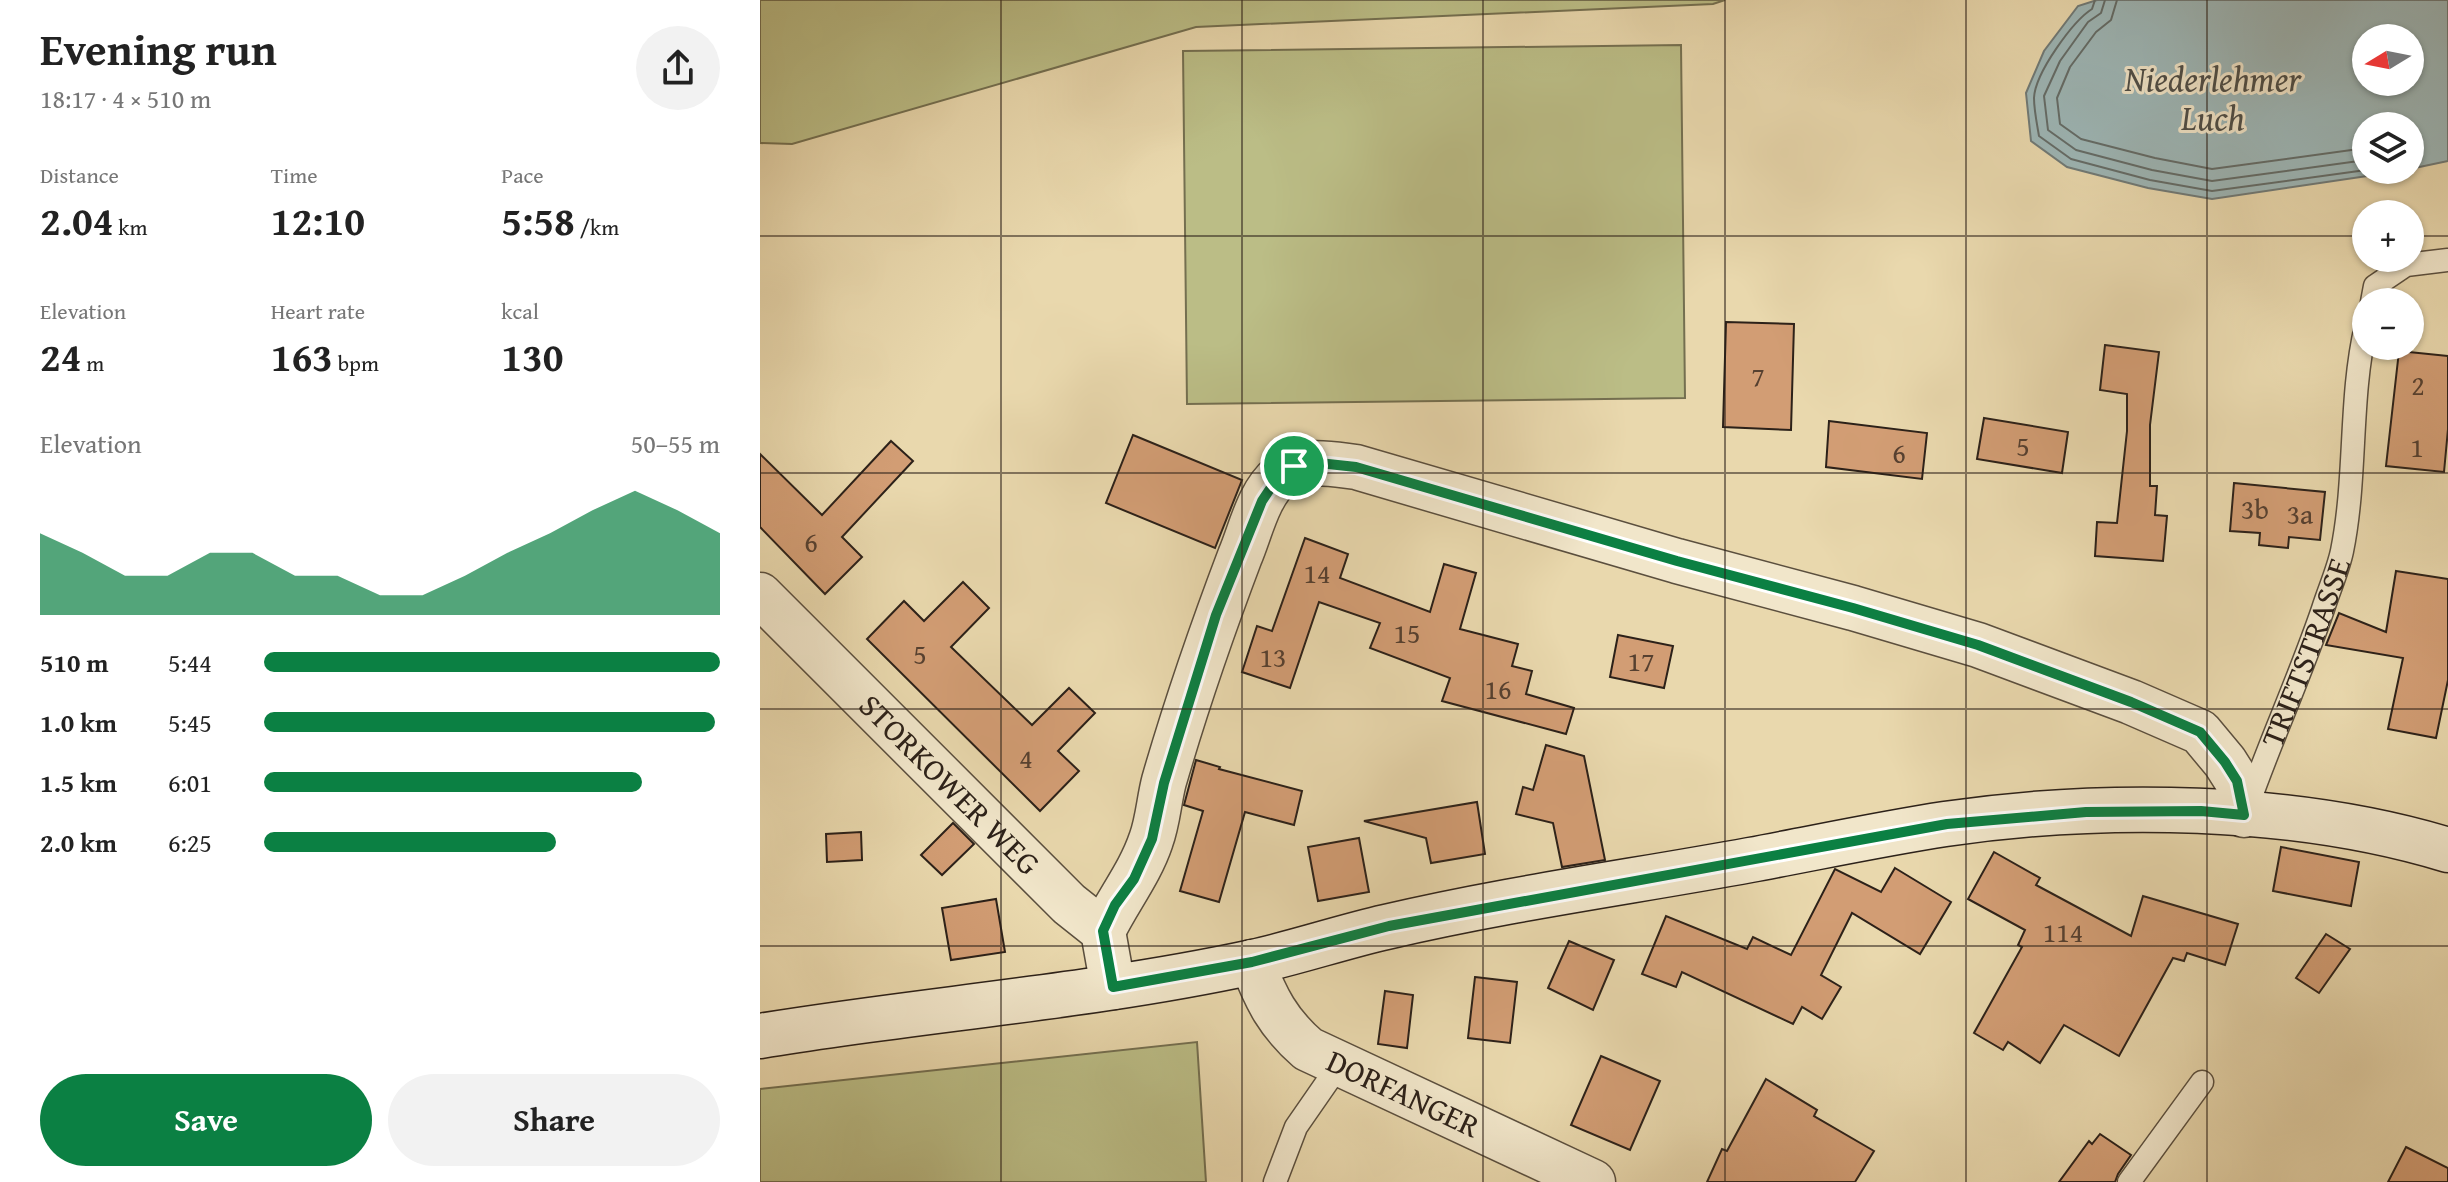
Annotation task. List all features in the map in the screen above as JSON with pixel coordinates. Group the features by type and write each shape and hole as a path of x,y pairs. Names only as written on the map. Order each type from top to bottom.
{"street":[{"name":"TRIFTSTRASSE","path":"1103,931 1115,905 1134,879 1152,839 1164,783 1216,615 1262,501 1278,477 1294,466 1319,463 1356,467 1677,561 1853,608 1978,645 2057,673 2200,732 2237,781 2244,815"},
{"name":"STORKOWER WEG","path":"760,595 1069,904 1103,931"},
{"path":"760,1036 865,1019 1113,987 1252,962 1389,926 1947,824 2086,812 2201,811 2312,820 2380,832 2448,850"},
{"path":"1103,931 1113,987"},
{"name":"DORFANGER","path":"1252,962 1264,992 1289,1032 1308,1049 1593,1182"}],"lane":[{"path":"2381,288 2406,265 2448,260"},
{"name":"TRIFTSTRASSE","path":"2244,815 2307,655 2342,553 2353,476 2361,360"},
{"path":"1275,1182 1296,1127 1339,1065"},
{"path":"2129,1182 2202,1082"}],"green space":[{"path":"760,0 1725,0 1713,4 1196,27 792,144 760,143"},
{"path":"1681,45 1685,398 1187,404 1183,51"},
{"path":"1197,1042 1206,1182 760,1182 760,1089"}],"water":[{"name":"Niederlehmer Luch","path":"2097,0 2448,0 2448,161 2424,166 2424,112 2352,112 2352,178 2212,199 2148,188 2067,167 2031,141 2026,93 2044,51 2078,6"}],"building":[{"path":"1726,322 1794,324 1791,430 1723,427"},
{"path":"2105,345 2159,352 2150,425 2150,486 2157,486 2155,515 2167,516 2163,561 2095,556 2097,522 2117,523 2127,431 2127,394 2100,390"},
{"path":"2424,354 2448,356 2448,429 2444,472 2386,466 2398,360 2424,360"},
{"path":"1984,418 2068,432 2062,473 1977,459"},
{"path":"1829,421 1927,433 1922,479 1826,467"},
{"path":"1133,435 1242,480 1215,548 1106,503"},
{"path":"891,441 913,461 842,537 862,557 825,594 760,527 760,454 822,515"},
{"path":"2234,483 2325,492 2320,540 2289,537 2288,548 2259,545 2260,533 2230,531"},
{"path":"1305,538 1348,554 1340,578 1430,612 1444,564 1476,573 1460,629 1518,644 1512,666 1532,671 1526,694 1574,708 1566,734 1442,701 1450,678 1370,648 1380,623 1319,602 1290,688 1242,672 1257,626 1272,631"},
{"path":"2396,571 2448,579 2448,680 2436,738 2388,729 2403,658 2326,645 2339,613 2386,632"},
{"path":"963,582 989,608 951,647 1032,725 1069,688 1095,713 1058,751 1079,771 1040,811 867,639 904,601 924,621"},
{"path":"1618,635 1673,646 1664,688 1610,677"},
{"path":"1546,745 1584,756 1605,860 1562,867 1553,823 1516,814 1523,787 1533,790"},
{"path":"1196,760 1302,791 1294,825 1245,812 1219,902 1180,891 1203,811 1184,805"},
{"path":"1477,802 1485,854 1431,863 1426,838 1364,821"},
{"path":"953,823 974,844 942,875 921,855"},
{"path":"861,832 862,860 827,862 826,834"},
{"path":"1359,838 1369,892 1318,901 1308,847"},
{"path":"2281,847 2359,862 2351,906 2273,891"},
{"path":"1994,852 2040,878 2036,885 2131,936 2143,896 2238,924 2225,965 2187,953 2184,961 2173,958 2119,1056 2064,1025 2040,1063 2008,1042 2003,1050 1974,1033 2022,947 2018,945 2025,930 1968,899"},
{"path":"1895,868 1951,902 1920,954 1852,913 1821,975 1841,987 1822,1019 1802,1007 1793,1024 1682,972 1676,987 1642,974 1666,916 1747,949 1753,937 1791,955 1835,869 1881,892"},
{"path":"996,899 1005,952 951,960 942,908"},
{"path":"2326,934 2350,949 2319,993 2296,978"},
{"path":"1569,941 1614,960 1593,1010 1548,988"},
{"path":"1475,977 1517,982 1510,1043 1468,1038"},
{"path":"1385,991 1413,995 1407,1048 1378,1044"},
{"path":"1601,1056 1660,1081 1630,1150 1571,1125"},
{"path":"1766,1079 1817,1110 1814,1116 1874,1151 1855,1182 1707,1182 1722,1149 1727,1151"},
{"path":"2100,1134 2131,1155 2115,1182 2059,1182 2089,1141 2092,1144"},
{"path":"2406,1147 2448,1168 2448,1182 2388,1182"}],"route":[{"path":"1319,463 1356,467 1677,561 1853,608 1978,645 2057,673 2200,732 2237,781 2244,815 2201,811 2086,812 1947,824 1389,926 1252,962 1113,987 1103,931 1115,905 1134,879 1152,839 1164,783 1216,615 1262,501 1278,477 1294,466 1319,463"}]}
